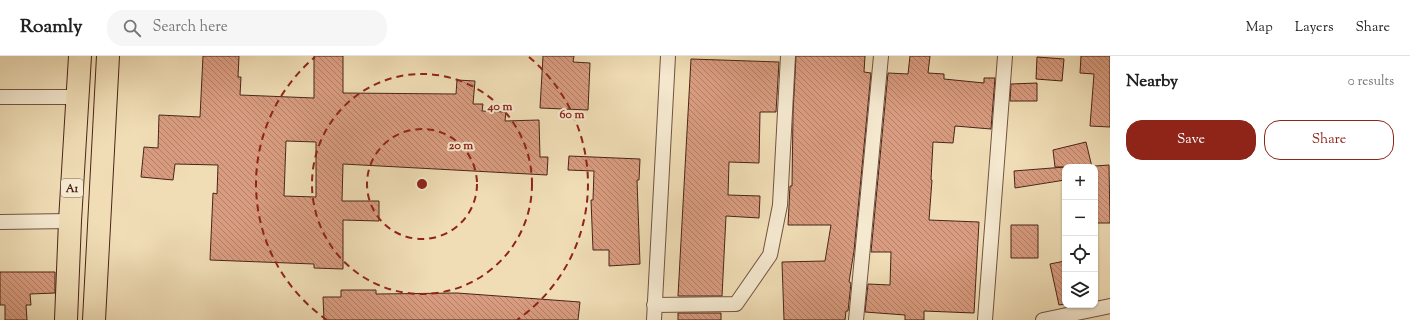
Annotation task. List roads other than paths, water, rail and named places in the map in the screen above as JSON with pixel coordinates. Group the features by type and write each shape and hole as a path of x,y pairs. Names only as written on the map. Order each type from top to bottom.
{"highway":[{"name":"A1","path":"66,320 70,221 80,56"},
{"name":"A1","path":"94,320 108,56"}],"street":[{"path":"654,320 668,56"},
{"path":"654,305 736,304 770,255 780,205 788,56"},
{"path":"856,320 881,56"},
{"path":"985,320 1005,56"},
{"path":"0,97 78,97"},
{"path":"0,222 70,221"},
{"path":"1043,320 1110,306"}]}
